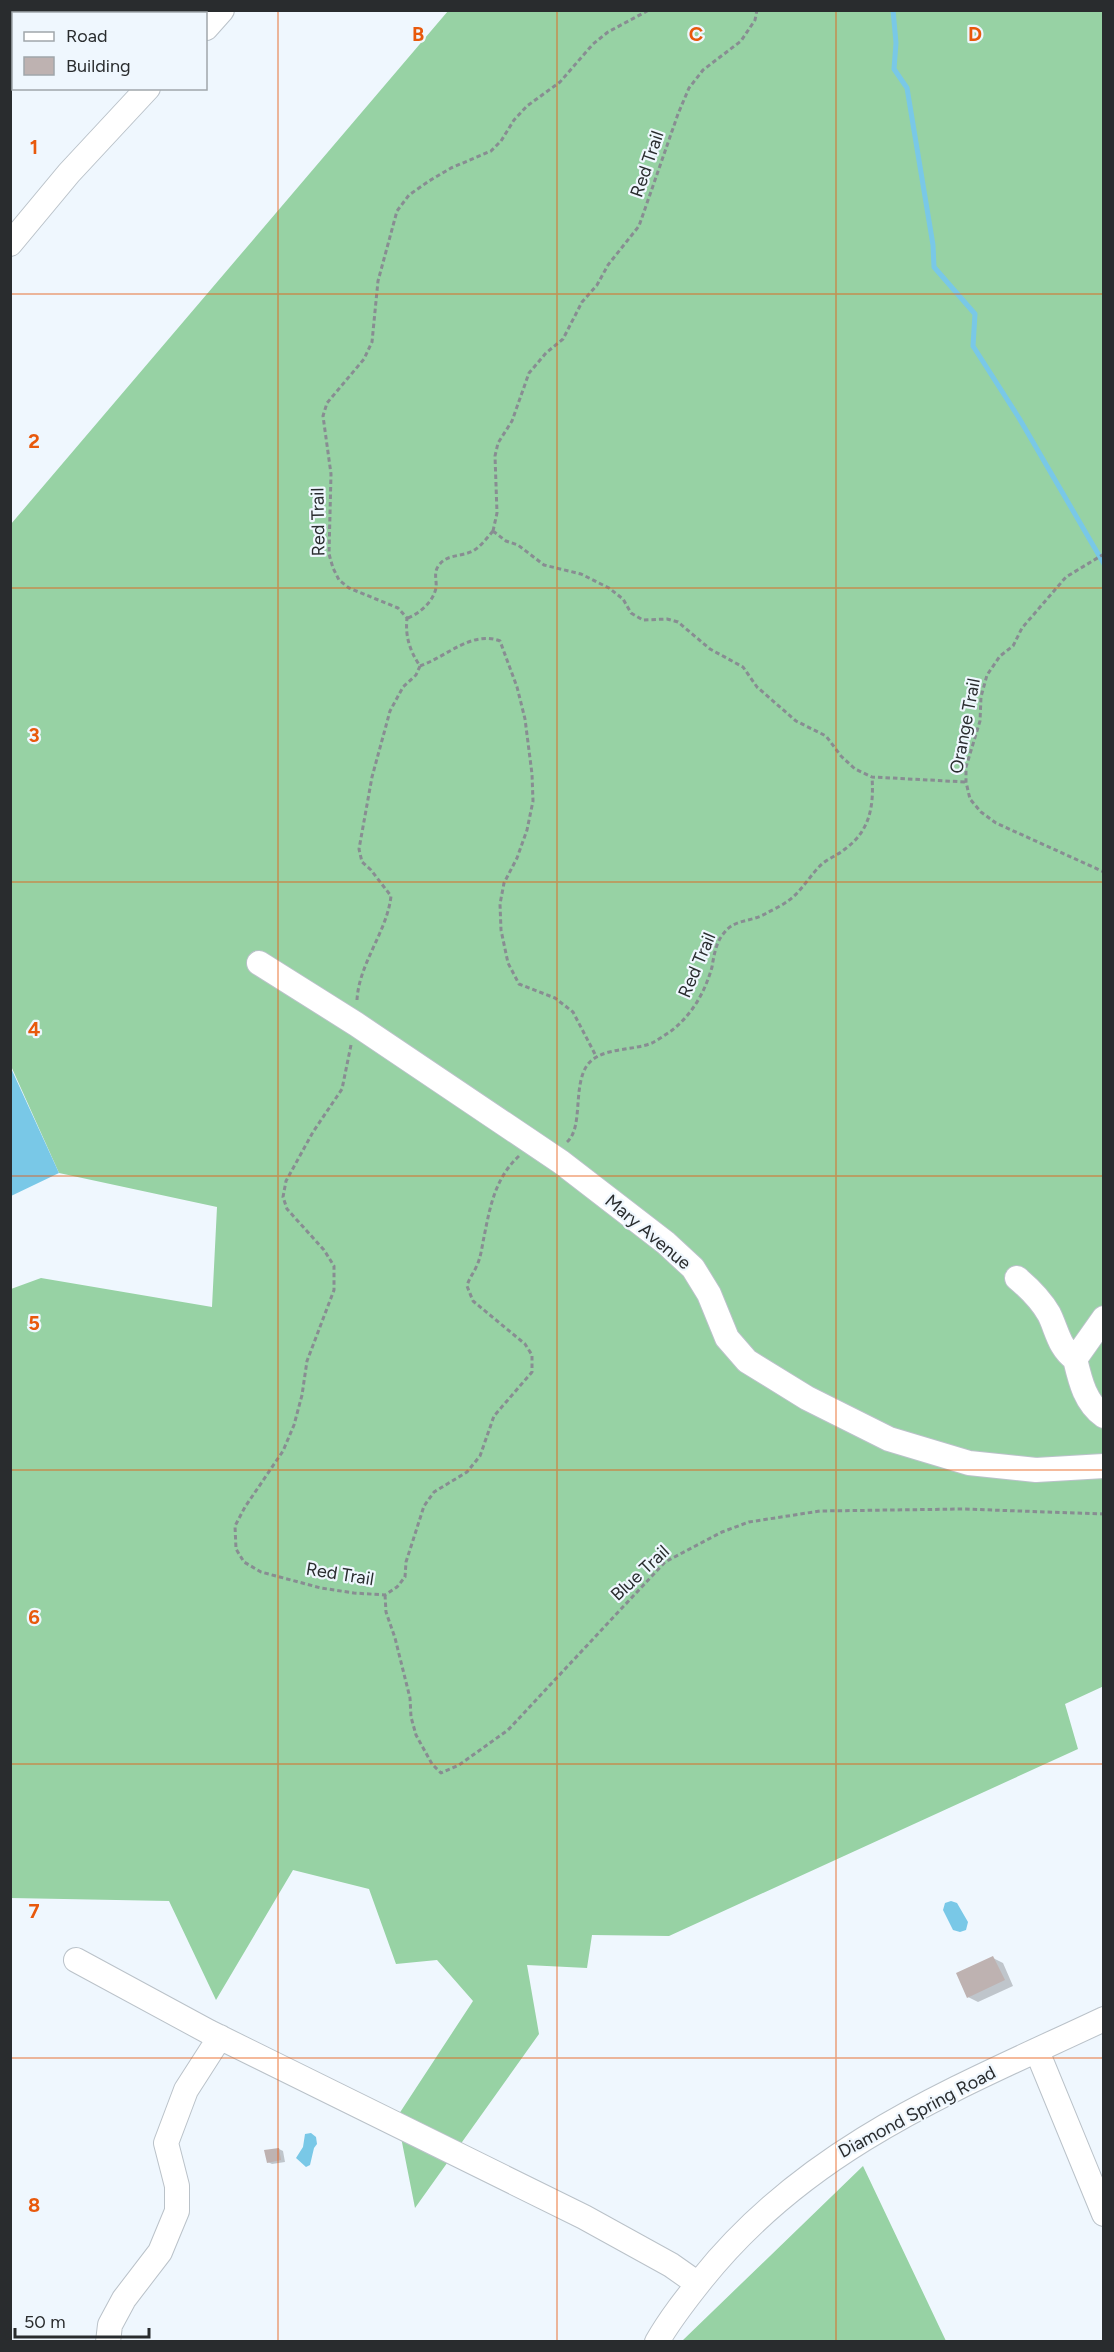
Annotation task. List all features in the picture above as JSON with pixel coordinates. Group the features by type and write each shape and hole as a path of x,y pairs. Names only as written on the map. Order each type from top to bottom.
{"street":[{"path":"207,27 222,10"},
{"path":"10,244 69,173 146,90"},
{"name":"Mary Avenue","path":"259,963 356,1024 546,1152 666,1243 693,1268 709,1294 727,1338 747,1361 807,1398 890,1439 969,1463 1036,1470 1104,1466"},
{"path":"1017,1278 1032,1291 1048,1313 1065,1352 1074,1359 1082,1385 1092,1404 1104,1416"},
{"path":"1074,1359 1104,1318"},
{"path":"76,1960 220,2037 585,2217 662,2260 698,2284"},
{"name":"Diamond Spring Road","path":"657,2342 716,2261 773,2204 843,2151 935,2099 1104,2019"},
{"path":"108,2342 110,2325 124,2299 160,2252 177,2211 177,2186 166,2142 186,2090 220,2037"},
{"path":"1037,2051 1104,2214"}],"path":[{"name":"Red Trail","path":"407,618 398,608 349,588 339,580 333,568 329,554 332,474 323,416 327,403 364,359 372,342 378,281 397,212 409,195 429,181 451,168 490,151 501,141 514,120 527,106 560,82 593,44 608,32 649,10"},
{"name":"Red Trail","path":"493,531 497,513 495,456 498,443 512,421 529,373 546,353 563,339 582,302 597,285 608,265 639,226 689,88 703,70 741,41 754,20 757,10"},
{"path":"597,1058 573,1012 555,998 519,984 507,963 501,930 500,904 504,883 517,858 527,830 533,801 525,719 500,641 492,638 479,639 420,666 412,654 406,636 407,618 418,614 427,604 436,588 436,568 443,560 465,555 476,549 493,531 506,541 519,545 544,565 581,574 609,588 623,599 631,613 643,620 667,619 678,622 710,649 743,667 757,687 796,721 826,736 841,756 855,769 872,777 966,782"},
{"name":"Orange Trail","path":"1104,554 1066,577 1022,628 1013,646 1000,656 987,675 981,697 980,721 966,767 966,782 970,799 981,813 1104,872"},
{"name":"Red Trail","path":"420,666 416,675 403,687 390,711 366,806 358,849 362,862 391,896 389,912 370,955 357,995 356,1024 342,1089 330,1104 295,1162 286,1181 283,1197 287,1209 324,1250 334,1266 334,1290 307,1361 302,1395 294,1425 283,1451 245,1507 235,1526 236,1549 244,1562 261,1572 321,1587 385,1595 405,1577 406,1562 424,1506 434,1492 467,1472 480,1456 494,1416 532,1372 532,1355 525,1344 473,1300 466,1286 477,1265 497,1185 508,1166 520,1155 559,1149 571,1138 576,1117 579,1082 588,1064 603,1054 651,1043 687,1017 708,981 715,949 724,933 734,923 761,917 789,900 826,860 850,846 870,818 873,800 872,777"},
{"name":"Blue Trail","path":"385,1595 386,1612 410,1698 411,1717 416,1735 432,1764 441,1773 459,1765 508,1730 665,1562 722,1532 749,1522 820,1511 963,1509 1104,1514"}],"green space":[{"path":"448,11 1103,11 1104,1686 1065,1704 1078,1749 669,1936 592,1935 587,1968 527,1965 539,2034 415,2208 397,2117 473,2001 437,1960 396,1964 369,1889 293,1870 216,2000 169,1901 11,1898 11,1289 41,1278 212,1307 217,1207 59,1173 11,1066 11,524"},
{"path":"863,2166 946,2341 682,2341"}],"water":[{"path":"10,1066 59,1173 11,1196 10,1196"},
{"path":"951,1901 957,1903 968,1922 966,1930 960,1932 953,1930 943,1910 945,1903"},
{"path":"311,2133 316,2137 317,2144 310,2165 306,2167 296,2158 303,2147 305,2134"}],"building":[{"path":"993,1956 1005,1980 967,1998 956,1973"},
{"path":"279,2148 281,2160 267,2163 264,2150"}],"waterway":[{"path":"893,10 896,43 894,69 907,88 933,245 934,267 975,314 973,346 1019,418 1104,564"}]}
